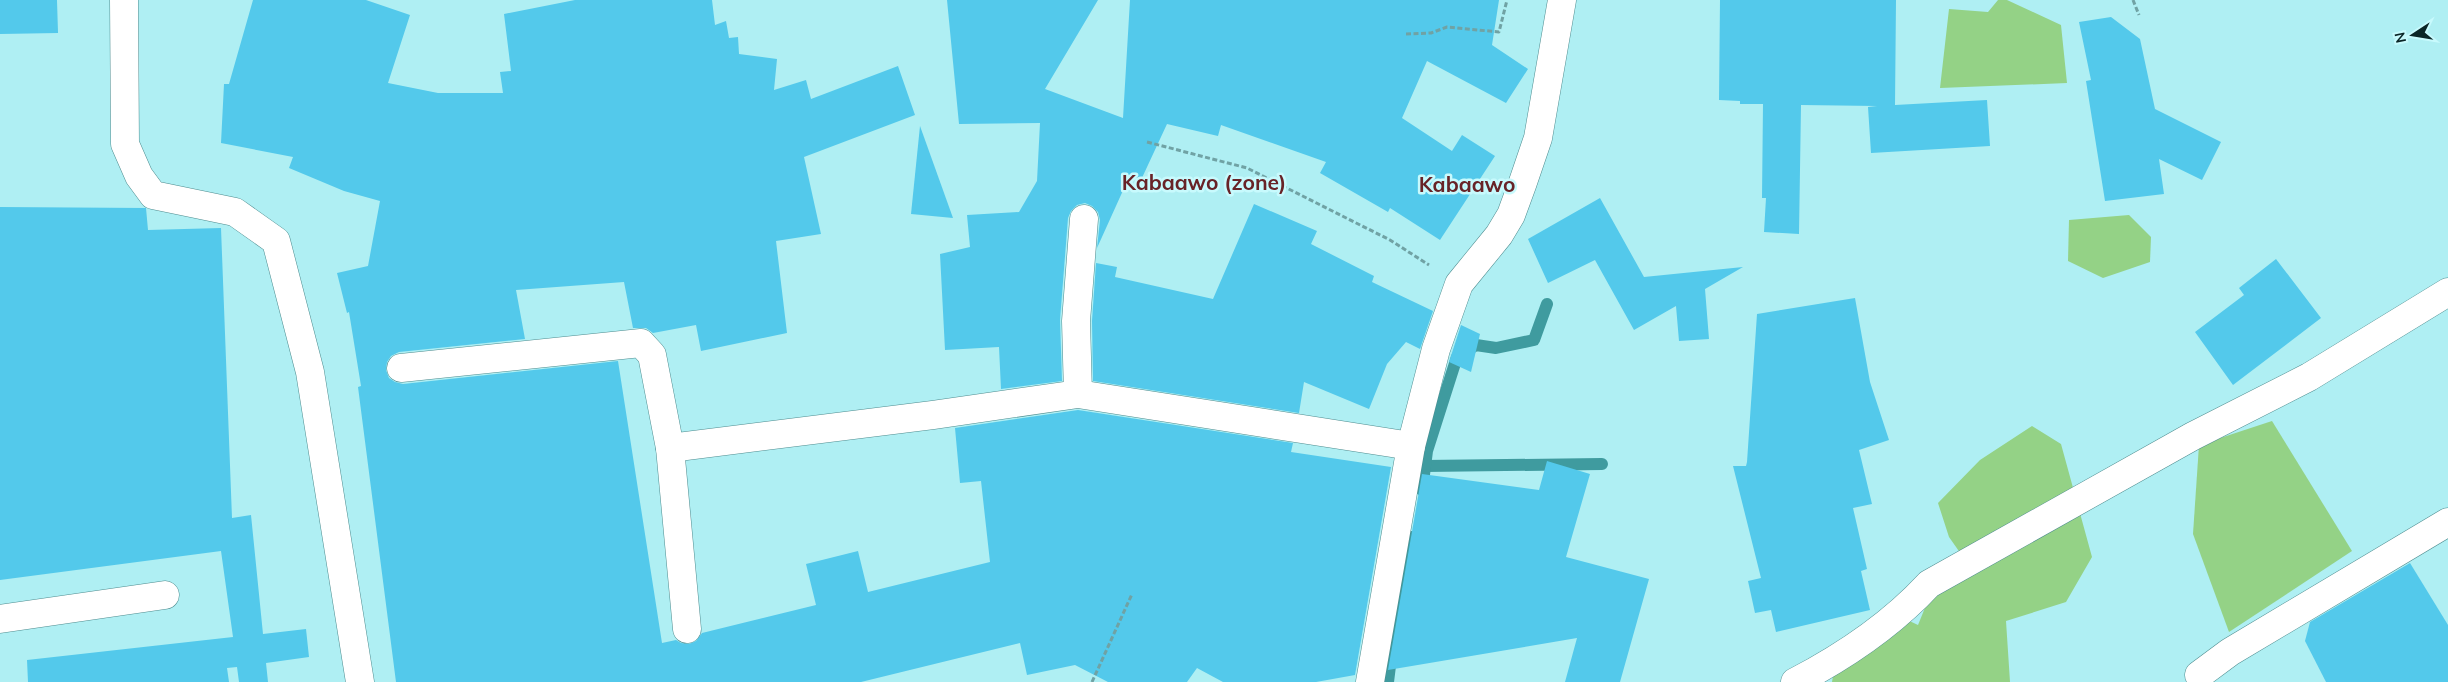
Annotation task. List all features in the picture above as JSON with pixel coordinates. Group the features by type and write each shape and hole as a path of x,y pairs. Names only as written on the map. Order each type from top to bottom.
{"street":[{"path":"124,0 125,144 139,176 154,194 236,212 276,241 310,372 360,682"},
{"path":"1370,682 1411,446 1436,349 1459,284 1499,235 1511,215 1538,138 1562,0"},
{"path":"1078,394 1076,320 1084,220"},
{"path":"1795,682 1823,668 1880,629 1908,607 1930,584 2193,436 2309,376 2448,292"},
{"path":"401,368 641,343 652,354 670,448 687,629"},
{"path":"670,448 933,415 1078,394 1411,446"},
{"path":"2199,675 2230,652 2448,522"},
{"path":"0,619 165,595"}],"path":[{"path":"1406,34 1431,33 1447,26 1499,32 1506,0"},
{"path":"2133,0 2139,15"},
{"path":"1147,142 1247,168 1390,240 1459,284"},
{"path":"1092,682 1132,594"}],"green space":[{"path":"1998,0 2007,0 2061,25 2067,83 1940,88 1949,9 1988,12"},
{"path":"2129,215 2151,237 2150,262 2103,278 2068,261 2069,220"},
{"path":"2272,421 2352,551 2229,632 2193,534 2199,445"},
{"path":"2032,426 2061,444 2092,557 2066,602 2006,621 2010,682 1832,682 1838,646 1886,610 1918,625 1931,593 1975,574 1949,537 1938,503 1980,460"}],"building":[{"path":"0,0 57,0 58,33 0,34"},
{"path":"253,0 366,0 410,15 388,83 438,93 503,93 500,72 511,71 504,14 575,0 712,0 715,25 726,21 729,38 738,37 739,54 777,59 774,90 806,80 811,99 898,66 915,115 804,157 821,234 776,241 787,333 701,351 696,325 653,333 646,328 633,328 624,282 516,290 525,339 399,352 391,356 387,362 386,370 389,378 403,384 618,361 662,643 676,640 689,644 696,641 702,633 816,605 806,564 858,551 868,592 990,562 981,481 960,483 955,428 1078,410 1293,443 1291,452 1391,467 1355,675 1316,682 1223,682 1197,668 1187,682 1108,682 1075,665 1027,675 1020,643 861,682 396,682 358,387 361,386 349,312 347,313 337,273 368,266 380,201 344,191 289,168 293,157 221,143 224,84 229,84"},
{"path":"947,0 1098,0 1045,89 1123,118 1130,0 1499,0 1492,45 1528,69 1506,103 1427,61 1402,118 1452,151 1462,135 1495,156 1440,240 1390,208 1388,212 1320,173 1326,162 1221,125 1218,136 1167,124 1141,180 1130,175 1097,248 1100,220 1098,212 1092,206 1085,203 1077,205 1071,211 1068,218 1060,320 1062,381 1001,389 999,347 945,350 940,254 970,247 967,215 1019,212 1037,181 1040,123 959,124"},
{"path":"1720,0 1896,0 1895,105 1987,100 1990,146 1871,153 1868,107 1877,106 1801,105 1799,234 1764,232 1766,198 1762,198 1763,104 1740,104 1740,101 1719,100"},
{"path":"2111,17 2140,39 2155,109 2221,142 2202,180 2159,159 2164,194 2105,201 2086,81 2091,80 2079,22"},
{"path":"920,126 953,218 911,214"},
{"path":"1600,198 1644,277 1743,267 1705,289 1709,339 1679,341 1676,306 1634,330 1595,260 1548,283 1528,239"},
{"path":"1254,204 1317,231 1311,244 1374,276 1372,282 1433,311 1420,349 1406,342 1387,364 1369,409 1304,382 1299,413 1093,381 1092,321 1096,263 1117,267 1115,277 1213,299"},
{"path":"0,207 146,208 148,230 221,228 232,518 251,515 263,634 306,629 309,657 266,663 268,682 239,682 237,667 227,668 229,682 28,682 27,660 233,637 221,551 0,580"},
{"path":"2276,259 2321,318 2233,385 2195,332 2244,295 2239,288"},
{"path":"1855,298 1870,382 1889,440 1859,450 1872,504 1853,508 1867,569 1861,571 1870,610 1776,632 1771,610 1755,613 1748,581 1761,578 1733,466 1746,466 1747,462 1757,314"},
{"path":"1461,325 1480,334 1471,372 1449,362"},
{"path":"1547,461 1590,474 1566,557 1649,579 1620,682 1565,682 1577,638 1388,670 1422,474 1539,490"},
{"path":"2410,563 2448,625 2448,682 2326,682 2305,641 2310,622"}],"waterway":[{"path":"1422,490 1427,451 1457,357 1476,345 1496,348 1534,340 1547,304"},
{"path":"1424,466 1602,464"},
{"path":"1388,682 1399,593 1412,537"}],"district":[{"name":"Kabaawo (zone)","path":"1204,182"},
{"name":"Kabaawo","path":"1467,184"}]}
